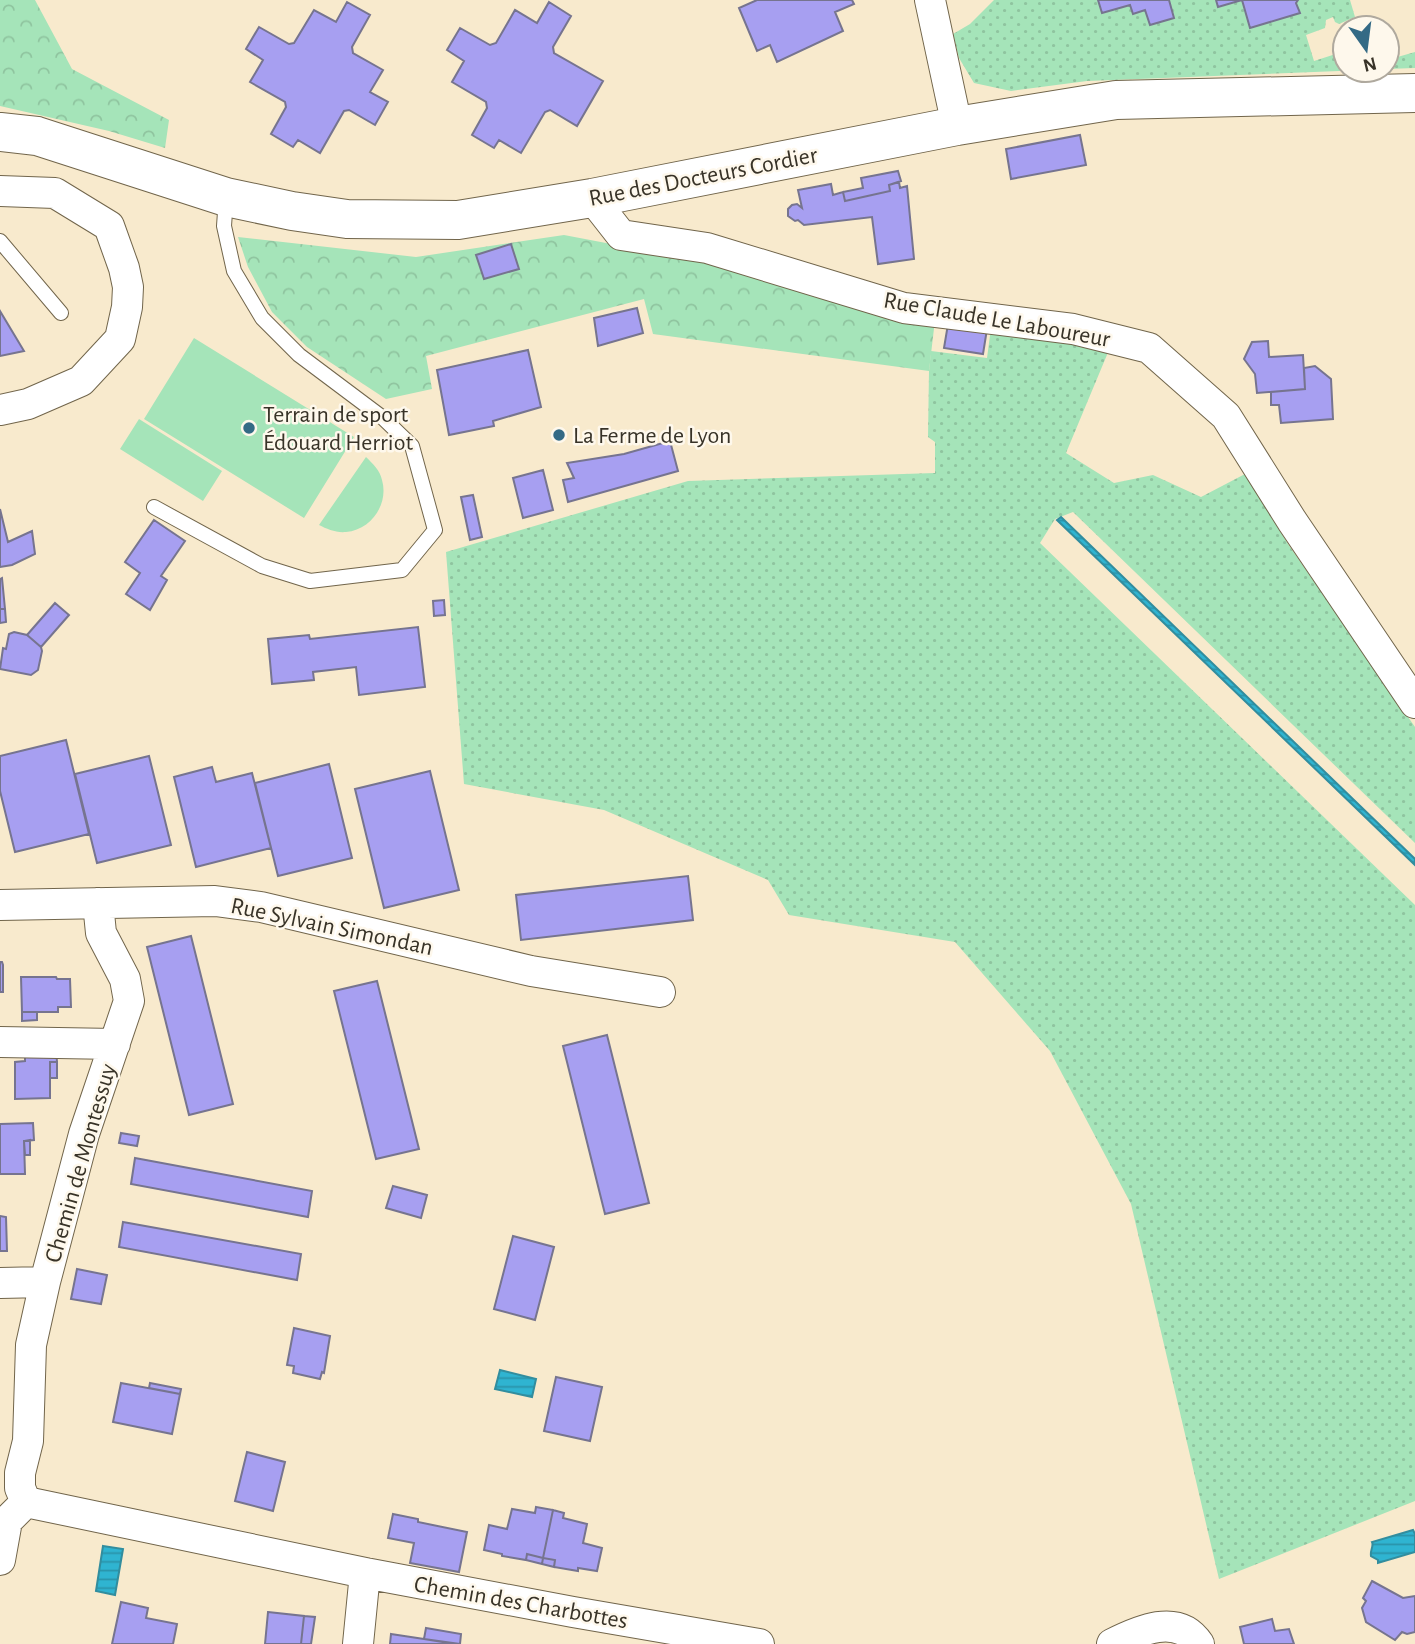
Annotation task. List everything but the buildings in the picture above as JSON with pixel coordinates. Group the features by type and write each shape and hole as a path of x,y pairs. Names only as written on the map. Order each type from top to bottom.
{"street":[{"path":"930,0 957,126"},
{"name":"Rue des Docteurs Cordier","path":"0,132 37,136 226,197 292,212 347,219 458,220 592,198 957,126 1116,100 1415,93"},
{"path":"0,191 55,192 109,226 128,287 120,339 82,381 28,404 0,410"},
{"name":"Rue Claude Le Laboureur","path":"592,198 621,235 706,248 904,308 1073,329 1149,348 1226,416 1292,521 1415,703"},
{"name":"Rue Sylvain Simondan","path":"0,905 215,901 261,907 531,971 660,992"},
{"name":"Chemin de Montessuy","path":"26,1502 20,1488 20,1473 28,1441 31,1345 84,1134 129,1001 125,979 101,933 98,903"},
{"name":"Chemin de Montessuy","path":"0,1042 115,1044"},
{"name":"Chemin de Montessuy","path":"0,1283 45,1282"},
{"path":"0,1560 7,1521 26,1502"},
{"name":"Chemin des Charbottes","path":"26,1502 365,1573 759,1644"},
{"path":"358,1644 365,1573"},
{"path":"1112,1644 1140,1630 1176,1626 1193,1635 1199,1644"}],"lane":[{"path":"154,507 262,566 310,581 402,570 435,530 412,446 383,418 299,355 262,318 234,271 224,226 226,197"},
{"path":"0,241 61,313"}],"green space":[{"path":"0,0 35,0 72,69 169,120 165,148 109,131 0,106"},
{"path":"994,0 1350,0 1354,14 1331,14 1331,18 1326,20 1325,28 1306,35 1314,61 1331,56 1331,71 1087,81 1011,91 974,83 959,58 953,34 970,24"},
{"path":"1415,52 1415,68 1401,68 1401,56"},
{"path":"564,235 690,259 898,316 935,320 929,371 653,334 644,299 426,356 432,389 386,399 307,347 272,312 248,267 238,237 416,257"},
{"path":"991,328 1109,350 1066,453 1114,483 1153,475 1201,497 1245,474 1288,544 1415,727 1415,843 1073,512 1055,519 1040,543 1415,905 1415,1501 1219,1579 1131,1204 1050,1051 955,942 789,915 768,880 604,810 464,784 446,552 688,481 935,473 935,442 928,437 931,351 987,358"},
{"name":"Terrain de sport Édouard Herriot","path":"194,338 354,437 304,518 144,419"},
{"path":"139,419 222,471 203,501 120,449"},
{"path":"366,457 378,470 382,480 383,498 376,514 363,526 346,532 319,525"}],"water":[{"path":"1061,517 1415,859 1415,865 1057,520"},
{"path":"500,1370 536,1379 532,1397 495,1389"},
{"path":"1413,1530 1415,1552 1378,1563 1378,1560 1371,1556 1372,1542"},
{"path":"103,1546 123,1549 115,1595 96,1591"}],"place":[{"name":"Terrain de sport Édouard Herriot","path":"249,428"},
{"name":"La Ferme de Lyon","path":"559,435"}]}
